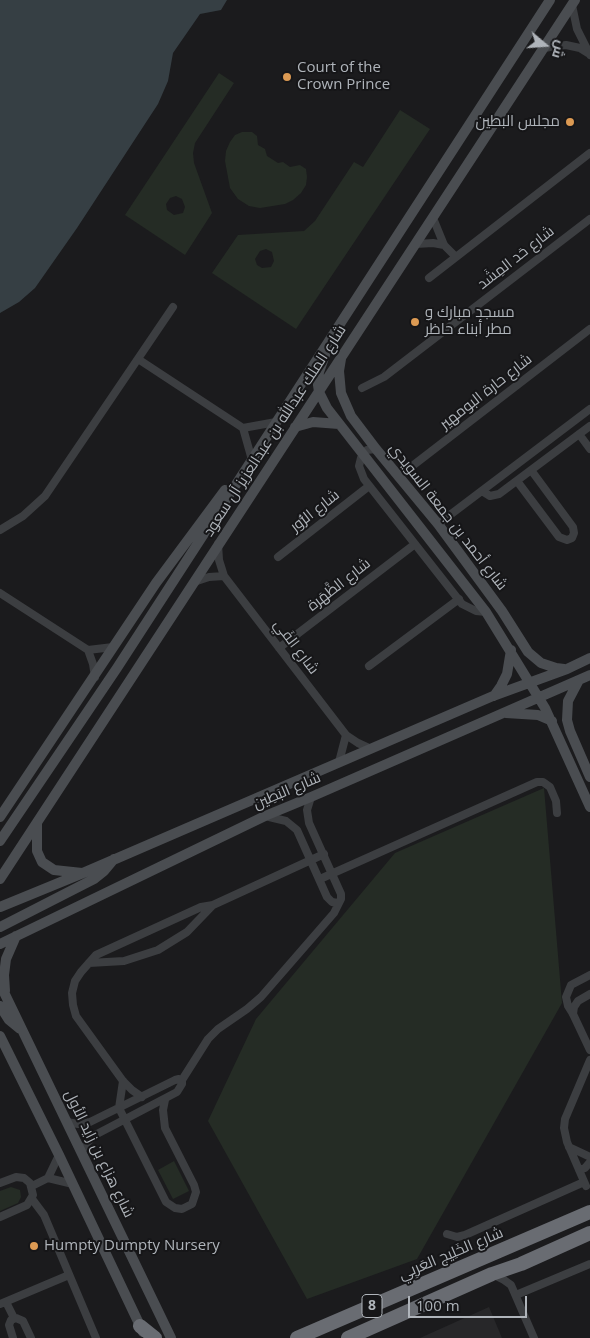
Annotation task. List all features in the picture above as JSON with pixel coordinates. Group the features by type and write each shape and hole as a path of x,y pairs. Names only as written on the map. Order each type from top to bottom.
{"highway":[{"name":"شارع الخَلِيج العَربِي","path":"297,1338 316,1333 590,1212"},
{"name":"8","path":"348,1338 590,1233"},
{"path":"142,1332 155,1338"}],"main road":[{"name":"شارع الملك عبدالله بن عبدالعزيز آل سعود","path":"0,841 122,660 550,0"},
{"name":"شارع الملك عبدالله بن عبدالعزيز آل سعود","path":"0,880 218,544 574,3"},
{"path":"319,392 319,372 333,334"},
{"name":"شارع أحمد بن جمعة السويدي","path":"342,356 339,384 344,404 376,449 438,524 496,603 532,657 541,663 567,669"},
{"name":"شارع أحمد بن جمعة السويدي","path":"319,392 327,408 339,424 420,525 486,612 552,721 590,806"},
{"path":"295,427 313,422 339,424"},
{"path":"0,817 177,553 232,480 252,460"},
{"path":"420,525 431,527 438,524"},
{"path":"493,696 507,674 510,650 522,643"},
{"name":"شارع البَطِين","path":"0,907 493,696 567,669 590,658"},
{"name":"شارع البَطِين","path":"0,944 264,816 590,675"},
{"path":"579,680 568,702 567,720 590,777"},
{"path":"505,712 538,715 552,721"},
{"path":"37,824 37,851 42,862 54,870 83,873"},
{"path":"0,927 94,879 104,871 114,858"},
{"path":"4,1002 4,967 8,951 16,935"},
{"name":"شارع هزاع بن زايد الأول","path":"0,984 4,1002 23,1031 171,1338"},
{"path":"0,1036 59,1154 142,1332"}],"street":[{"path":"544,48 566,44 580,48 590,54 577,29 574,3"},
{"path":"429,278 590,153"},
{"path":"433,218 444,244 456,257"},
{"name":"شارع حَد المِشَد","path":"362,388 384,377 590,218"},
{"path":"416,244 444,244"},
{"path":"0,530 23,516 46,496 173,307"},
{"name":"شارع حارة البومهير","path":"398,477 590,330"},
{"path":"138,359 243,428 252,460"},
{"path":"438,524 590,409"},
{"path":"243,428 276,422"},
{"path":"482,490 490,496 497,496 590,426"},
{"path":"579,434 590,449"},
{"path":"376,449 370,449 363,454 360,462 360,471 369,486 459,599 471,610 486,612"},
{"path":"517,481 559,537 566,540 572,538 573,528 531,470"},
{"name":"شارع الزُّور","path":"278,556 369,486"},
{"name":"شارع الفَي","path":"218,544 219,560 224,576 346,735 371,749"},
{"name":"شارع الظَّهَرة","path":"279,648 415,544"},
{"path":"194,582 209,577 224,576"},
{"path":"0,593 88,650 93,664 94,678"},
{"path":"370,666 459,599"},
{"path":"88,650 113,647"},
{"path":"339,762 346,735"},
{"path":"320,879 537,782 543,782 550,787 556,801 557,813"},
{"path":"81,1152 95,1135 168,1098 180,1088 182,1080 214,1033 268,991 331,917 342,894 308,818 308,805 311,797"},
{"path":"264,816 286,821 294,826 300,834 329,900 338,903"},
{"path":"142,1096 123,1081 78,1020 72,999 78,976 94,956 204,906 213,905 324,854"},
{"path":"89,963 136,958 158,950 178,939 198,922 213,905"},
{"path":"193,911 198,922"},
{"path":"99,954 103,963"},
{"path":"590,975 571,985 567,992 566,1002 590,1048"},
{"path":"571,985 573,993 580,998"},
{"path":"573,1014 575,1004 580,998 590,994"},
{"path":"447,1234 461,1237 585,1184 564,1133 565,1119 590,1060"},
{"path":"67,1122 78,1124 90,1122 177,1079 182,1080"},
{"path":"123,1081 119,1108 166,1202 178,1209 189,1206 196,1196 196,1188 165,1128 163,1116 170,1089 166,1085"},
{"path":"569,1147 590,1157"},
{"path":"32,1186 48,1178 59,1154"},
{"path":"579,1170 585,1168 590,1162"},
{"path":"0,1183 20,1177 27,1180 32,1186 32,1199 41,1210 96,1338"},
{"path":"48,1178 73,1184"},
{"path":"0,1217 27,1205 32,1199"},
{"path":"511,1285 514,1274 521,1264"},
{"path":"516,1295 590,1264"},
{"path":"492,1274 511,1285 534,1338"},
{"path":"31,1338 23,1321 19,1318 14,1318 3,1303 69,1275"},
{"path":"13,1338 9,1325 14,1318"}],"shaded area":[{"path":"0,0 227,0 221,10 200,14 173,53 168,81 158,104 77,228 35,288 19,302 0,313"},
{"path":"219,73 234,83 195,143 194,163 212,213 185,255 125,215","holes":["176,196 182,199 185,207 183,213 174,215 167,210 166,204 170,198"]},
{"path":"400,110 430,129 296,329 212,273 238,235 304,231 315,221 354,162 363,167","holes":["266,249 272,252 274,261 271,267 262,268 257,265 255,259 260,251"]},
{"path":"242,132 252,132 257,136 258,145 265,149 267,156 278,163 283,162 290,167 300,165 306,169 306,185 293,200 285,204 260,208 249,206 238,199 230,188 225,161 226,151 230,142 235,135"},
{"path":"544,788 562,1003 417,1259 307,1299 208,1121 256,1019 395,853"},
{"path":"174,1161 189,1191 173,1199 158,1170"},
{"path":"11,1187 20,1190 21,1197 18,1203 0,1211 0,1191"},
{"path":"489,1307 502,1338 420,1338"}],"place":[{"name":"Court of the Crown Prince","path":"287,77"},
{"name":"مجلس البطين","path":"570,122"},
{"name":"مسجد مبارك و مطر أبناء حاظر","path":"415,322"},
{"name":"Humpty Dumpty Nursery","path":"34,1246"}]}
